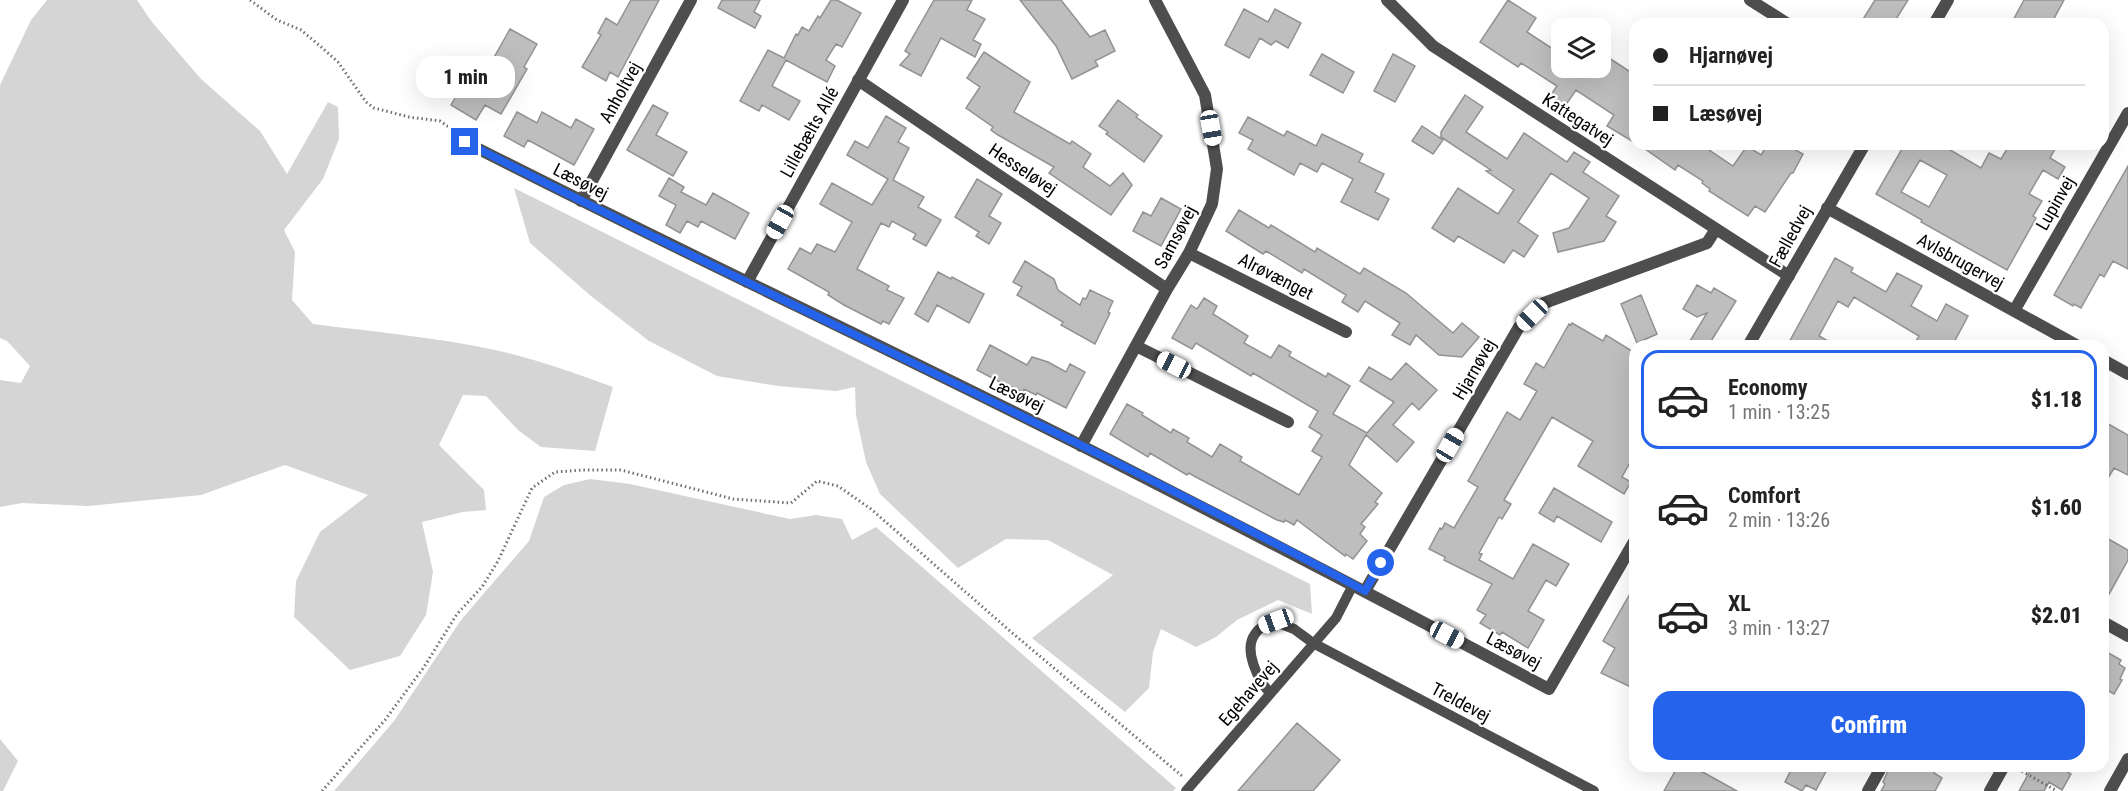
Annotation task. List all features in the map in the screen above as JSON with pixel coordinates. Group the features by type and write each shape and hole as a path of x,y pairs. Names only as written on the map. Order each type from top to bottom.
{"street":[{"name":"Anholtvej","path":"581,201 691,0"},
{"name":"Lillebælts Allé","path":"747,282 903,0"},
{"name":"Samsøvej","path":"1081,446 1167,289 1190,253 1212,204 1217,169 1205,95 1155,0"},
{"name":"Kattegatvej","path":"1387,0 1433,46 1789,276"},
{"path":"1750,0 1778,18"},
{"path":"1938,18 1948,0"},
{"name":"Hesseløvej","path":"858,80 1167,289"},
{"name":"Lupinvej","path":"2109,146 2128,113"},
{"name":"Læsøvej","path":"465,142 1081,446 1365,591 1549,689 1629,550"},
{"name":"Fælledvej","path":"1752,340 1861,150"},
{"name":"Lupinvej","path":"2014,311 2107,150"},
{"name":"Avlsbrugervej","path":"1827,208 2067,340"},
{"name":"Hjarnøvej","path":"1365,591 1519,327 1544,303 1707,243 1716,229"},
{"name":"Alrøvænget","path":"1190,253 1346,332"},
{"path":"1136,346 1288,422"},
{"path":"2109,363 2128,374"},
{"path":"2109,625 2128,636"},
{"path":"2110,791 2128,759"},
{"path":"1868,791 1879,772"},
{"path":"1990,791 2001,772"}],"lane":[{"name":"Egehavevej","path":"1189,787 1336,618 1353,585"},
{"name":"Treldevej","path":"1270,693 1261,684 1251,649 1254,636 1263,626 1276,621 1294,629 1313,643 1594,791"}],"path":[{"path":"250,0 277,20 301,30 320,46 338,62 366,102 374,108 409,117 440,121 452,128 465,142"},
{"path":"322,791 385,720 424,667 457,614 482,587 498,561 532,488 555,472 583,470 621,470 733,499 791,503 817,482 838,486 872,509 1189,787"},
{"path":"2024,772 2057,791"}],"shaded area":[{"path":"47,0 137,0 152,22 201,79 260,131 287,174 328,102 338,107 339,139 323,179 284,230 295,252 292,300 313,324 472,345 540,362 613,387 595,451 541,447 518,430 486,396 463,395 439,445 484,490 486,510 463,512 422,522 433,572 426,615 400,656 350,670 294,617 296,581 320,532 368,495 285,465 201,495 88,506 22,503 0,507 0,380 21,383 30,366 7,341 0,338 0,85 31,20"},
{"path":"514,188 1310,584 1312,614 1278,600 1237,620 1216,637 1196,647 1161,629 1153,652 1149,688 1125,712 1032,638 1113,575 1048,540 1006,539 958,568 880,494 866,462 856,415 855,387 836,391 778,386 717,376 649,341 591,296 530,243"},
{"path":"590,479 630,484 790,519 816,515 842,519 852,540 876,527 1176,788 1173,791 334,791 394,721 461,620 529,541 544,497 564,485"},
{"path":"0,739 18,761 3,791 0,791"}],"building":[{"path":"631,0 659,0 618,77 610,72 606,81 582,67 601,35 598,33 606,18 617,25"},
{"path":"722,0 760,0 754,12 761,16 755,28 718,8"},
{"path":"831,0 837,0 861,13 842,47 836,44 826,60 835,66 827,82 786,60 772,86 800,101 789,120 762,105 759,111 740,101 768,50 784,58 796,34 798,35 802,27 809,31"},
{"path":"934,0 972,0 967,10 985,19 973,40 981,44 975,57 941,38 921,76 900,65 910,54 905,51"},
{"path":"1020,0 1061,0 1090,37 1105,30 1115,51 1095,61 1098,66 1072,79 1056,46"},
{"path":"1508,0 1536,18 1527,32 1551,48 1551,78 1611,78 1611,59 1629,71 1629,139 1607,126 1614,115 1576,90 1565,106 1550,96 1557,86 1521,63 1518,67 1480,42"},
{"path":"1875,0 1908,0 1897,18 1864,18"},
{"path":"2024,0 2064,0 2054,18 2014,18"},
{"path":"1244,9 1268,22 1275,9 1301,23 1288,48 1276,41 1271,45 1260,38 1249,58 1225,45"},
{"path":"510,29 537,44 524,67 527,69 501,114 485,105 476,120 451,105 471,70 483,77"},
{"path":"984,52 1030,82 1014,112 1070,144 1072,141 1091,154 1083,167 1110,186 1123,173 1132,185 1111,215 1049,173 1054,167 998,135 991,130 993,127 966,108 980,87 967,78"},
{"path":"1322,54 1354,72 1343,93 1310,75"},
{"path":"1393,54 1415,66 1395,102 1374,91"},
{"path":"1465,95 1483,107 1466,132 1507,159 1524,133 1567,162 1574,152 1590,162 1583,172 1619,196 1606,216 1616,222 1604,241 1558,252 1553,233 1569,228 1589,198 1551,173 1518,222 1538,236 1524,257 1513,250 1504,263 1458,236 1454,242 1432,228 1458,188 1498,214 1514,190 1486,171 1491,170 1441,137 1441,132"},
{"path":"1118,100 1162,136 1144,162 1106,134 1108,132 1099,126"},
{"path":"653,105 668,113 656,135 687,152 673,176 627,150"},
{"path":"517,112 537,123 542,112 571,128 576,119 594,129 574,165 528,140 524,147 504,136"},
{"path":"886,116 906,128 898,142 909,148 893,180 924,197 918,207 941,220 926,246 913,239 916,234 892,221 889,227 881,223 857,269 889,286 887,290 904,298 889,324 883,321 881,324 844,305 828,295 829,292 788,269 800,248 811,254 817,244 835,252 852,222 820,204 832,183 872,205 888,179 847,155 855,141 868,148"},
{"path":"1248,117 1284,136 1287,131 1316,146 1322,134 1363,154 1359,162 1384,174 1375,192 1389,199 1378,220 1341,202 1353,179 1322,163 1317,172 1300,163 1294,175 1248,149 1253,140 1239,133"},
{"path":"1422,126 1443,140 1433,154 1412,141"},
{"path":"1647,150 1709,150 1733,166 1744,150 1753,150 1761,155 1764,150 1796,150 1803,154 1793,173 1765,212 1755,206 1748,216 1709,191 1710,189 1702,183 1703,181 1678,165 1675,170"},
{"path":"1901,150 1950,150 1981,168 1989,153 2001,159 2006,150 2055,150 2050,158 2065,167 2058,179 2043,170 2029,194 2042,201 2033,216 2036,218 2007,270 1876,194","holes":["1920,160 1947,175 1929,207 1901,192"]},
{"path":"2128,166 2128,269 2113,261 2104,277 2100,274 2081,308 2074,304 2073,306 2054,295"},
{"path":"669,178 684,187 681,192 706,205 713,193 749,213 735,239 701,221 698,227 687,221 680,233 666,225 676,205 659,196"},
{"path":"977,179 1002,194 989,216 1001,223 989,244 976,236 979,232 955,217"},
{"path":"1161,198 1181,209 1161,246 1133,231 1143,212 1151,216"},
{"path":"1239,210 1269,228 1271,225 1315,252 1317,248 1360,274 1364,268 1406,293 1453,333 1462,323 1479,337 1462,357 1439,355 1416,335 1410,345 1392,335 1400,323 1365,301 1358,312 1342,302 1346,295 1304,269 1302,273 1266,251 1263,254 1226,231"},
{"path":"1835,258 1853,268 1851,272 1886,292 1897,273 1922,286 1911,306 1937,321 1946,304 1968,316 1955,340 1917,340 1919,336 1854,297 1848,307 1838,301 1819,336 1826,340 1790,340"},
{"path":"1025,261 1054,279 1058,290 1080,305 1090,290 1113,301 1108,312 1110,313 1095,344 1061,325 1063,322 1017,295 1022,287 1013,282"},
{"path":"938,272 984,294 969,323 937,305 928,322 915,314"},
{"path":"1697,285 1711,293 1714,288 1736,301 1712,340 1691,340 1707,313 1697,317 1683,309"},
{"path":"1641,295 1657,334 1644,340 1636,340 1621,304"},
{"path":"1204,298 1217,306 1213,314 1248,336 1244,343 1271,358 1279,345 1291,352 1289,356 1326,377 1328,373 1350,386 1333,414 1367,433 1394,402 1360,381 1369,367 1391,380 1406,363 1437,390 1419,410 1412,403 1393,425 1414,442 1397,462 1366,435 1349,465 1382,493 1375,502 1378,504 1361,524 1365,527 1360,534 1367,541 1353,559 1346,554 1345,556 1297,520 1294,525 1285,520 1284,522 1277,520 1189,473 1187,475 1150,453 1148,457 1110,434 1127,404 1171,433 1173,429 1189,438 1187,442 1212,457 1220,444 1242,457 1240,461 1299,495 1322,457 1312,451 1322,435 1309,427 1318,411 1253,373 1251,376 1196,343 1192,349 1172,338 1191,305 1197,309"},
{"path":"1572,323 1603,341 1606,335 1629,349 1629,465 1622,477 1629,481 1629,485 1624,494 1578,466 1593,441 1552,417 1504,500 1511,504 1502,519 1499,517 1479,553 1482,554 1479,560 1513,579 1533,544 1569,564 1556,586 1546,580 1528,611 1544,620 1528,648 1502,632 1500,635 1480,623 1486,615 1477,610 1492,584 1444,560 1445,557 1429,549 1445,523 1454,528 1478,487 1468,481 1507,412 1520,420 1537,391 1524,384 1536,363 1544,368 1569,324"},
{"path":"990,345 1027,365 1032,357 1048,362 1066,372 1070,364 1085,372 1066,408 1037,393 1036,395 1024,389 1023,392 1011,388 977,370"},
{"path":"2109,424 2128,435 2128,475 2114,468 2109,477"},
{"path":"1554,488 1612,522 1601,542 1557,516 1554,522 1539,513"},
{"path":"2109,539 2128,550 2128,560 2109,594"},
{"path":"1629,596 1629,686 1601,673 1615,648 1603,641"},
{"path":"2109,653 2121,660 2119,664 2125,668 2120,679 2122,680 2114,694 2109,691"},
{"path":"1297,723 1340,760 1313,791 1238,791"},
{"path":"1675,772 1703,772 1737,791 1664,791"},
{"path":"1790,772 1826,772 1816,790 1806,785 1802,791 1785,782"},
{"path":"1887,772 1935,772 1942,778 1935,791 1881,791 1885,784 1883,782"},
{"path":"2029,772 2068,772 2071,774 2062,790 2049,782 2044,791 2019,791"}],"route":[{"path":"465,142 1081,446 1365,591 1381,563"}]}
